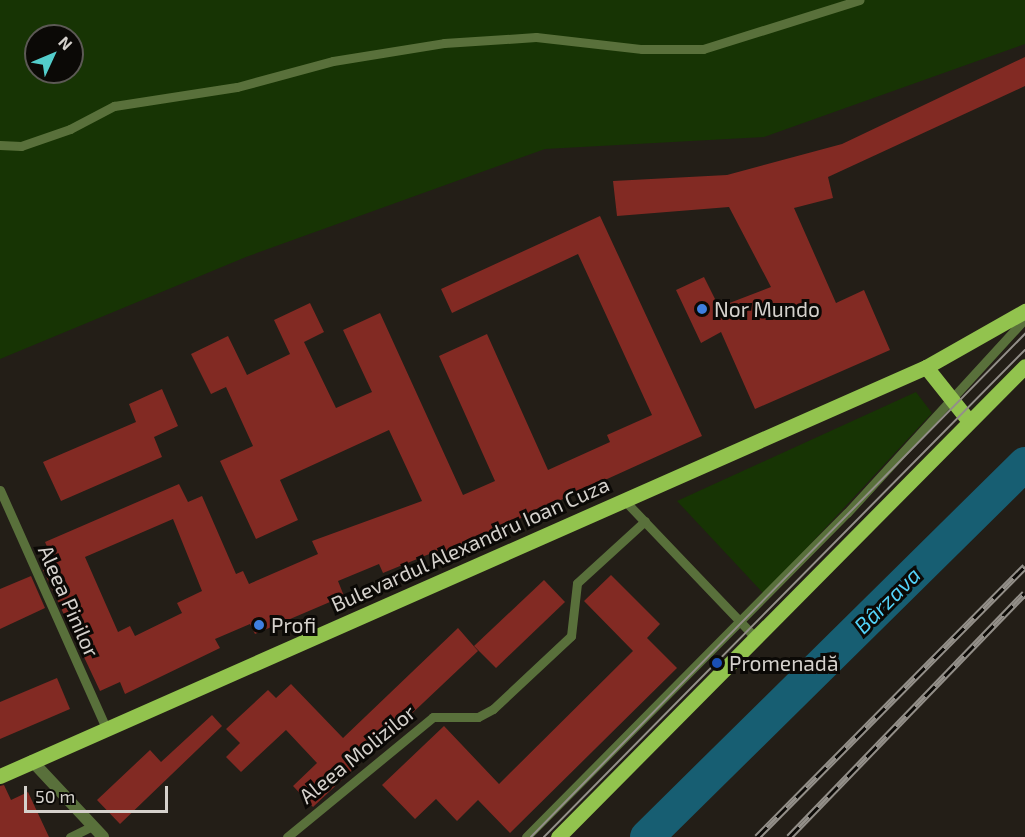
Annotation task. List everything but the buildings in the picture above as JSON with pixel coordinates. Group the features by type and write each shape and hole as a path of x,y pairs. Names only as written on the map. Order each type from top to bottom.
{"main road":[{"name":"Bulevardul Alexandru Ioan Cuza","path":"0,776 105,726 926,367 1025,311"},
{"path":"558,837 757,639 1025,366"},
{"path":"926,367 969,421"}],"street":[{"path":"32,761 103,837"}],"lane":[{"path":"0,145 31,143 114,106 237,87 344,59 444,43 536,37 642,49 703,49 859,0"},
{"path":"526,837 741,622 954,401 1025,319"},
{"name":"Aleea Pinilor","path":"0,490 105,726"},
{"path":"624,500 757,639"},
{"name":"Aleea Molizilor","path":"287,837 433,717 478,717 493,709 571,636 578,583 645,521"},
{"path":"70,837 93,826"}],"green space":[{"path":"0,0 1025,0 1025,44 764,137 545,149 246,257 0,359"},
{"path":"916,392 932,413 764,594 677,501"}],"waterway":[{"name":"Bârzava","path":"647,837 1025,464"}],"tram line":[{"path":"531,837 1025,334"},
{"path":"544,837 1025,350"}],"railway":[{"path":"757,837 1025,566"},
{"path":"789,837 1025,593"}],"place":[{"name":"Nor Mundo","path":"702,309"},
{"name":"Profi","path":"259,625"},
{"name":"Promenadă","path":"717,663"}]}
